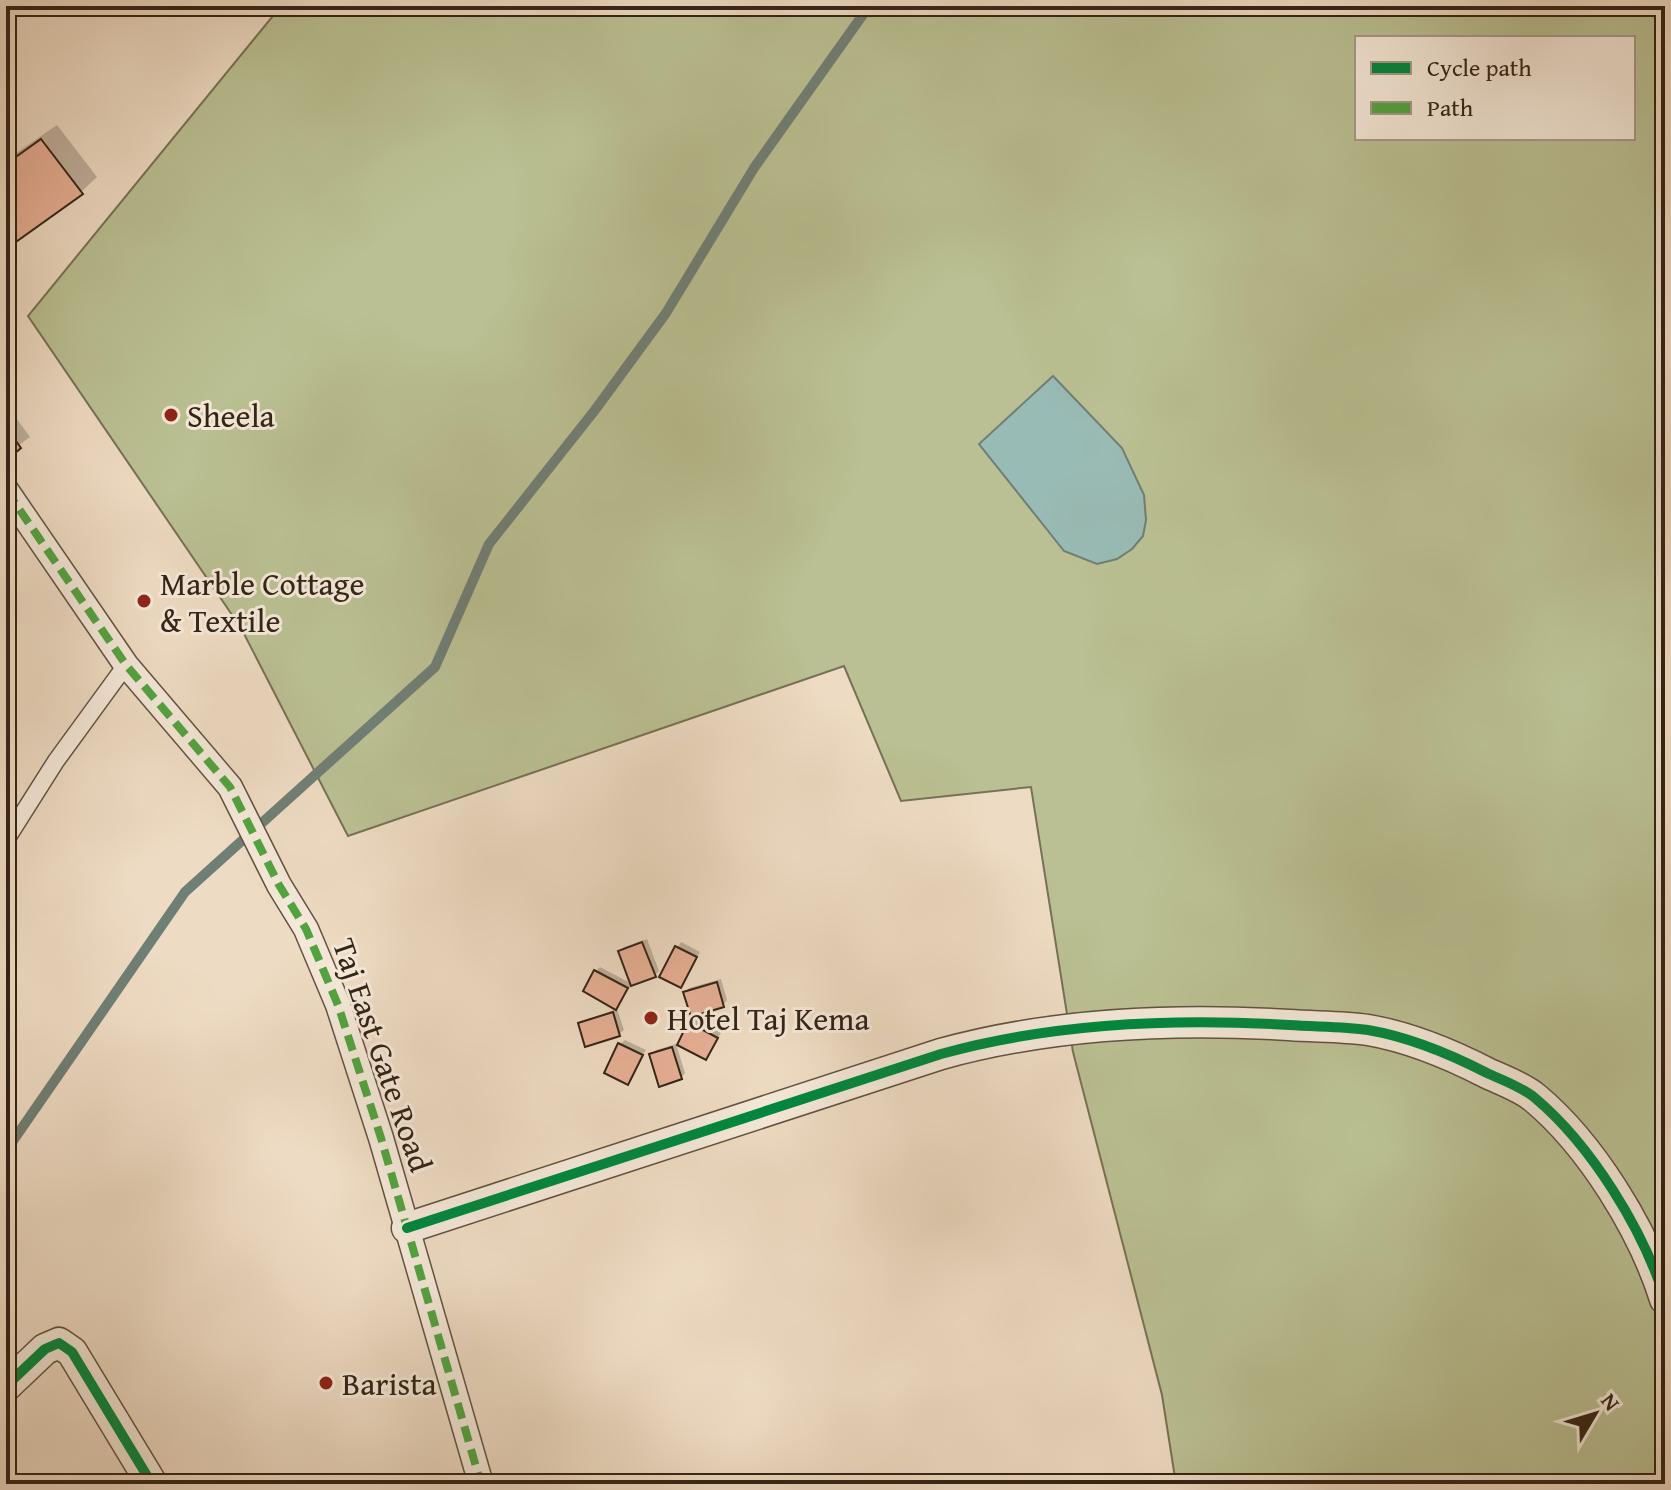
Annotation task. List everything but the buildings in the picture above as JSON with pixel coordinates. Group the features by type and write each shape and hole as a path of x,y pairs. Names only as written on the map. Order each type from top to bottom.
{"street":[{"name":"Taj East Gate Road","path":"6,490 126,665 230,787 279,885 306,929 338,1005 481,1484"},
{"path":"407,1228 941,1054 996,1039 1169,1023 1251,1023 1367,1030 1450,1055 1534,1096 1577,1141 1610,1187 1654,1264 1665,1299"},
{"path":"6,1386 45,1349 59,1343 66,1346 152,1484"}],"lane":[{"path":"6,840 56,761 126,665"}],"green space":[{"path":"281,6 1665,6 1665,1484 1176,1484 1162,1395 1073,1052 1031,787 901,801 844,666 348,836 241,628 28,316"}],"water":[{"path":"1053,376 1122,448 1144,495 1146,520 1143,536 1132,549 1117,559 1097,564 1064,551 979,444"}],"waterway":[{"path":"6,1151 185,892 435,667 489,544 595,410 666,313 754,168 869,6"}],"marked path":[{"path":"6,490 126,665 230,787 279,885 306,929 338,1005 381,1138 481,1484"}],"cycle path":[{"path":"407,1228 941,1054 983,1044 1026,1035 1114,1025 1202,1022 1338,1027 1383,1033 1429,1047 1512,1084 1535,1098 1576,1139 1613,1190 1643,1245 1665,1299"},
{"path":"6,1386 45,1349 59,1343 72,1352 152,1484"}],"place":[{"name":"Sheela","path":"171,415"},
{"name":"Marble Cottage & Textile","path":"144,601"},
{"name":"Hotel Taj Kema","path":"651,1018"},
{"name":"Barista","path":"326,1383"}]}
